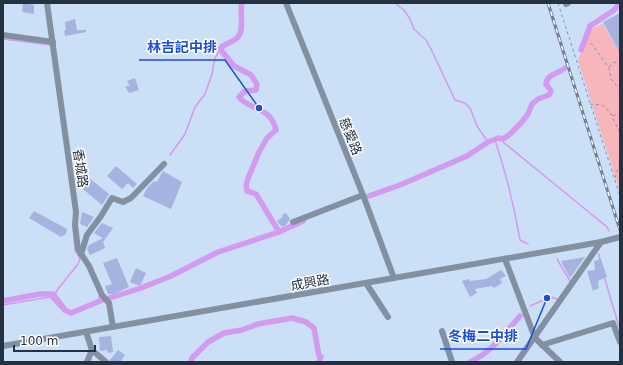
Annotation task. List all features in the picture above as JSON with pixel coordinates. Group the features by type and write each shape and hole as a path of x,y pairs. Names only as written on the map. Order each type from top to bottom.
{"street":[{"name":"香城路","path":"47,3 76,212 75,226 77,244 102,295 108,303 113,327"},
{"name":"慈愛路","path":"286,3 363,195 394,278"},
{"path":"3,35 53,42"},
{"path":"81,254 87,235 112,198 123,202 131,198 164,164"},
{"path":"293,222 363,195"},
{"name":"成興路","path":"3,346 505,259 601,242 620,237"},
{"path":"517,362 601,242"},
{"path":"505,259 535,338 560,362"},
{"path":"366,283 388,317"},
{"path":"542,345 613,323 620,342"},
{"path":"442,331 452,362"},
{"path":"86,332 92,350 106,362"},
{"path":"87,362 92,350"}],"path":[{"path":"558,3 620,196"},
{"path":"591,43 609,68 611,79 620,90"},
{"path":"609,68 615,62 620,63"},
{"path":"590,104 602,105 612,116 620,133"},
{"path":"612,116 620,113"},
{"path":"614,179 620,163"}],"shaded area":[{"path":"603,24 620,53 620,192 578,60 591,29"}],"building":[{"path":"23,3 34,5 34,14 22,12"},
{"path":"620,13 620,53 603,22"},
{"path":"75,19 77,30 86,30 86,32 65,36 65,22"},
{"path":"135,78 139,90 129,93 125,86 130,86 127,81"},
{"path":"116,166 137,184 133,188 128,183 122,189 107,176"},
{"path":"163,171 182,182 171,209 143,196 147,188 154,181 157,182"},
{"path":"83,173 109,194 102,205 77,184 76,181"},
{"path":"34,211 67,229 66,234 61,237 29,218"},
{"path":"82,212 94,217 87,227 80,224"},
{"path":"286,213 290,219 286,225 282,227 277,221"},
{"path":"102,223 113,228 103,242 105,248 90,255 87,249 89,245 103,238 94,233"},
{"path":"585,257 570,278 561,261"},
{"path":"117,258 129,287 114,294 108,294 105,286 112,284 103,263"},
{"path":"601,259 607,277 598,281 599,288 593,291 587,271 595,270 594,261"},
{"path":"136,268 146,273 140,286 130,282"},
{"path":"501,270 506,276 500,279 502,283 494,288 492,286 475,289 477,293 470,297 462,281 468,279 470,281 486,279"},
{"path":"111,336 113,352 108,353 107,350 100,351 99,337"},
{"path":"118,350 125,355 120,362 110,362 110,360"}],"waterway":[{"path":"242,3 242,25 240,34 234,41 224,45 220,49 234,66 251,75 257,84 256,90 245,91 239,97 243,101 264,112 273,122 276,130 267,138 259,152 246,185 247,191 256,194 279,232"},
{"path":"395,3 404,10 414,29 426,40 455,100 465,103 470,108 477,126 488,142"},
{"path":"547,3 567,66"},
{"path":"581,50 590,26 614,10 620,3"},
{"path":"3,39 51,45"},
{"path":"170,155 185,134 195,107 205,94 212,74 215,58 219,51"},
{"path":"369,196 400,185 467,156 488,142 499,138 503,139 521,123 528,114 532,104 538,99 549,95 551,91 546,84 548,78 565,68"},
{"path":"503,139 503,142 607,227 609,231"},
{"path":"495,140 503,165 520,240 528,244"},
{"path":"3,301 40,294 53,294 65,310 71,313 100,301 141,288 171,276 218,252 279,232 303,221"},
{"path":"52,299 78,264 80,259 75,250 73,228"},
{"path":"599,254 600,261"},
{"path":"557,259 570,281"},
{"path":"604,276 620,330"},
{"path":"99,296 100,301"},
{"path":"3,305 50,297 64,312"},
{"path":"530,306 551,297 557,299"},
{"path":"470,362 491,348 520,316"},
{"path":"191,362 192,358 208,342 224,333 242,330 258,324 292,318 306,322 314,328 319,356 321,357 319,362"}],"railway":[{"path":"548,3 620,230"}],"place":[{"name":"林吉記中排","path":"259,108"},
{"name":"冬梅二中排","path":"547,298"}]}
